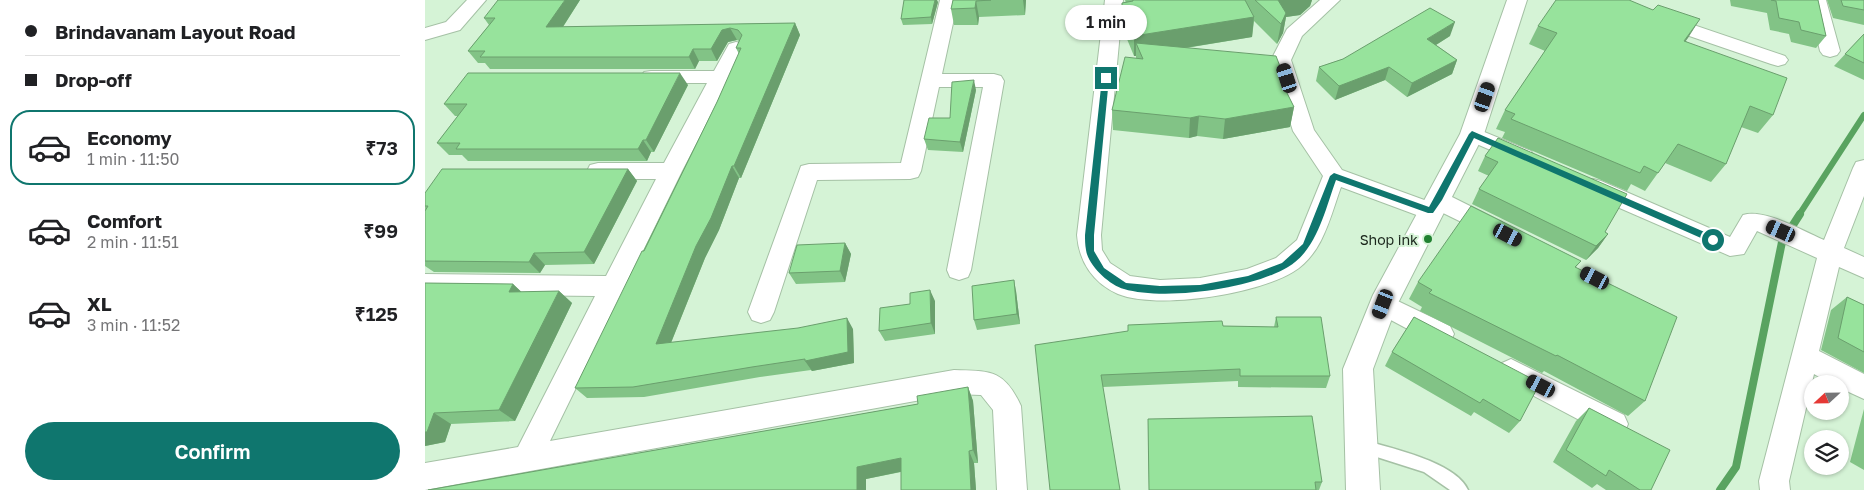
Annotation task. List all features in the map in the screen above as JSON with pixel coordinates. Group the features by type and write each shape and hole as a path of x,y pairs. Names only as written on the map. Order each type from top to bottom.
{"street":[{"path":"425,34 453,26 477,0"},
{"path":"761,312 809,172 909,171 949,0"},
{"path":"1114,0 1089,235 1090,251 1101,270 1125,286 1160,290 1200,288 1249,279 1285,265 1307,246 1334,176"},
{"path":"1331,0 1294,33 1281,60 1304,131 1334,176 1434,206 1517,239"},
{"path":"1363,490 1358,369 1383,304 1472,134 1517,0"},
{"path":"1602,0 1778,60"},
{"path":"1817,0 1830,51"},
{"path":"527,458 671,171 736,48"},
{"path":"630,77 719,77"},
{"path":"931,80 994,81 959,270"},
{"path":"1472,134 1543,165"},
{"path":"575,171 671,171"},
{"path":"1775,490 1774,481 1805,357 1820,248 1863,171"},
{"path":"1570,177 1730,247 1736,247 1751,221 1767,225 1864,268"},
{"path":"425,284 613,286"},
{"path":"1383,304 1462,345"},
{"path":"1805,357 1864,387"},
{"path":"1488,359 1638,437"},
{"path":"425,477 954,382 988,383 1007,406 1012,490"}],"lane":[{"path":"1361,446 1428,466 1461,490"}],"building":[{"path":"498,0 565,0 546,27 795,23 711,218 696,246 656,344 798,328 847,318 848,352 805,361 805,359 633,387 575,388 717,102 741,48 736,48 742,35 738,30 730,28 722,30 711,49 693,49 689,57 480,57 485,51 468,51 495,18 484,18"},
{"path":"904,0 935,0 931,17 901,19"},
{"path":"953,0 991,0 976,1 975,8 951,9"},
{"path":"1133,0 1245,0 1254,17 1134,36 1122,7 1122,3"},
{"path":"1255,0 1278,0 1286,13 1281,24"},
{"path":"1556,0 1629,0 1653,10 1658,5 1700,19 1684,41 1787,78 1773,115 1750,106 1726,164 1678,144 1658,173 1644,166 1640,173 1511,119 1515,114 1505,110 1557,33 1538,26"},
{"path":"1771,0 1818,0 1826,36 1801,30 1799,22 1779,18 1776,1"},
{"path":"1841,0 1864,0 1864,10 1843,6"},
{"path":"1430,8 1455,22 1427,39 1457,60 1412,83 1389,67 1339,86 1319,67 1343,59"},
{"path":"1864,34 1864,63 1845,54"},
{"path":"1136,43 1276,56 1281,69 1280,79 1294,107 1225,119 1199,116 1190,118 1112,110 1125,57 1143,59"},
{"path":"468,73 680,73 646,140 643,140 638,149 456,149 460,143 437,143 467,104 444,104"},
{"path":"974,80 960,142 924,139 929,118 950,118 952,82"},
{"path":"1498,138 1627,194 1605,232 1608,234 1596,246 1479,189 1498,162 1485,156"},
{"path":"442,169 628,169 584,252 534,253 529,262 425,261 425,211 428,206 425,206 425,193"},
{"path":"1471,206 1581,261 1575,267 1677,317 1645,401 1557,355 1429,293 1432,290 1418,282"},
{"path":"845,243 840,271 789,273 797,245"},
{"path":"1014,280 1017,314 974,320 972,286"},
{"path":"425,283 513,284 509,292 559,291 499,410 434,413 427,432 425,432"},
{"path":"930,290 931,323 879,331 880,308 910,304 910,293"},
{"path":"1847,297 1864,305 1864,352 1838,338"},
{"path":"1276,317 1321,317 1330,376 1240,376 1240,369 1101,375 1120,490 1050,490 1035,345 1128,331 1128,325 1222,321 1223,326 1278,327"},
{"path":"1414,317 1540,383 1520,421 1483,399 1480,403 1392,352"},
{"path":"968,387 973,450 969,451 971,490 901,490 901,458 857,467 857,490 428,490 918,404 917,396"},
{"path":"1589,408 1670,450 1651,490 1640,490 1609,470 1606,476 1566,450"},
{"path":"1312,416 1322,482 1315,482 1316,490 1149,490 1148,419"}],"waterway":[{"path":"1799,215 1864,115"},
{"path":"1720,490 1736,467 1782,242 1800,214"}],"place":[{"name":"Shop ink","path":"1428,239"}],"route":[{"path":"1106,78 1089,235 1090,251 1101,270 1125,286 1160,290 1200,288 1249,279 1285,265 1307,246 1334,176 1430,211 1438,200 1472,134 1713,240"}]}
